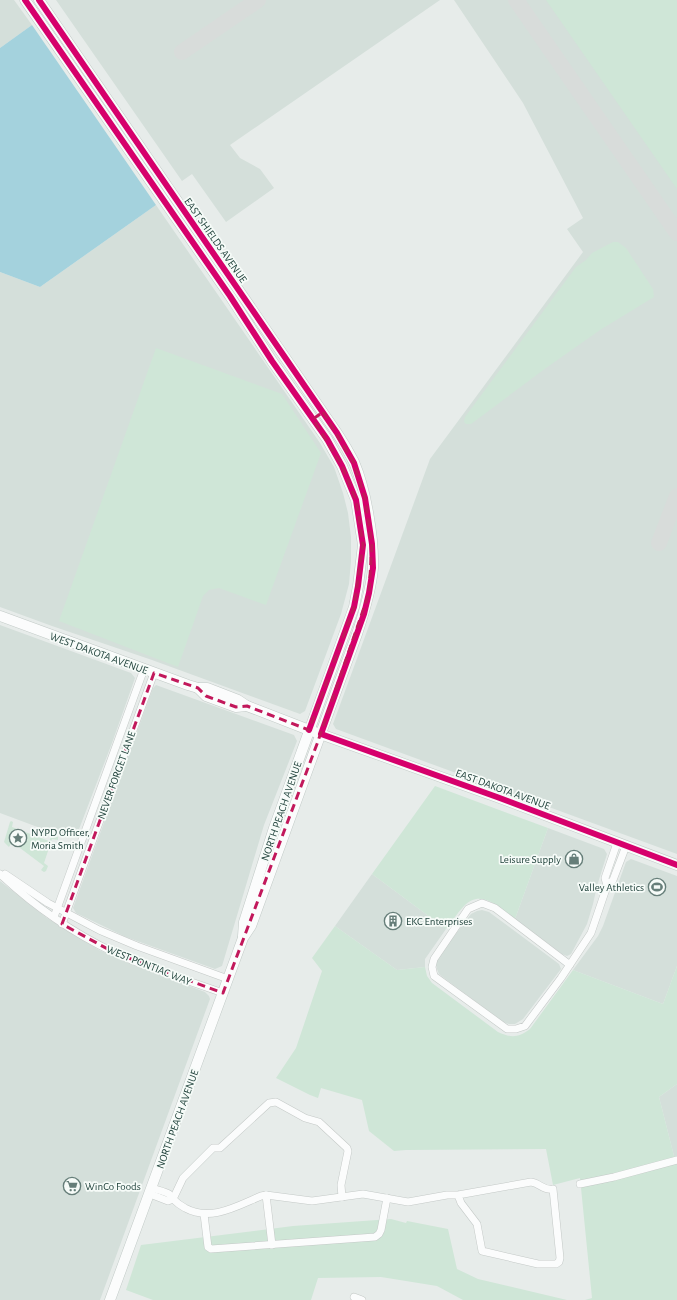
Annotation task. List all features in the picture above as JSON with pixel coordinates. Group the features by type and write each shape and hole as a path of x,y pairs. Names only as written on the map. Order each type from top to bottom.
{"main road":[{"name":"EAST SHIELDS AVENUE","path":"26,0 230,296 272,361 327,439 361,499"},
{"name":"EAST SHIELDS AVENUE","path":"39,0 337,433 354,463 361,499"},
{"path":"313,419 322,412"},
{"name":"NORTH PEACH AVENUE","path":"243,938 244,922 269,843 354,607 363,545 361,499"},
{"name":"NORTH PEACH AVENUE","path":"110,1300 243,938 251,926 357,634 369,593 372,568 372,544 361,499"},
{"name":"WEST DAKOTA AVENUE","path":"0,616 198,688 206,696 236,707 247,706 321,734"},
{"name":"EAST DAKOTA AVENUE","path":"321,734 497,797 677,866"}],"street":[{"name":"NEVER FORGET LANE","path":"54,918 149,671"},
{"name":"NEVER FORGET LANE","path":"62,924 149,671"},
{"path":"570,965 495,908 482,903 468,909 434,958 432,967 434,976 507,1029 516,1029 525,1026 570,965 591,932 607,886 613,880 622,845"},
{"name":"WEST PONTIAC WAY","path":"0,873 57,908 99,930 137,946 228,979"},
{"name":"WEST PONTIAC WAY","path":"0,873 20,893 62,924 115,953 223,993"},
{"path":"151,1191 168,1201 173,1199 183,1178 213,1148 220,1148 270,1103 276,1102 306,1118 319,1122 347,1148 348,1151 341,1185 342,1197"},
{"path":"580,1184 614,1177 677,1160"},
{"path":"173,1199 184,1208 194,1212 213,1214 266,1195 312,1201 363,1194 408,1202 535,1182 543,1188 549,1190 554,1189 560,1258 559,1262 556,1264 538,1264 482,1251 477,1224 461,1203 458,1195"},
{"path":"266,1195 272,1245"},
{"path":"204,1214 208,1247 211,1249 375,1237 381,1230 388,1198"},
{"path":"354,1297 362,1300"}],"highlighted area":[{"path":"323,412 354,463 365,498 372,544 369,593 317,744 223,993 115,953 62,924 154,673 198,688 206,696 236,707 247,706 309,730 354,607 363,545 356,500 342,466 313,419"}],"shaded area":[{"path":"0,0 14,0 32,25 0,48"},
{"path":"56,0 440,0 230,145 240,158 260,169 274,188 226,222 192,174 182,181"},
{"path":"454,0 677,0 677,854 336,729 333,724 430,459 583,252 567,229 583,218 523,103"},
{"path":"156,205 320,443 334,467 343,493 348,513 351,537 349,584 341,614 305,711 300,714 0,607 0,272 40,287"},
{"path":"0,625 131,673 135,678 76,837 64,833 51,832 0,813"},
{"path":"156,685 294,735 297,741 264,825 222,966 215,969 126,937 76,913 73,908 153,688"},
{"path":"548,828 604,849 607,854 587,924 571,954 567,956 562,954 515,919"},
{"path":"631,859 677,876 677,966 663,1004 573,970 598,936 626,862"},
{"path":"372,874 446,929 425,959 425,967 397,970 335,926"},
{"path":"0,881 47,918 99,950 205,992 210,999 100,1300 0,1300"},
{"path":"482,910 489,912 559,964 561,969 523,1019 515,1024 503,1022 439,974 437,969 436,963 438,957 471,914"},
{"path":"677,1084 677,1156 674,1156 659,1097"}],"green space":[{"path":"546,0 676,0 677,189"},
{"path":"613,242 618,242 626,248 653,289 654,297 600,330 471,424 466,424 464,422 465,417 576,267 586,260 592,253"},
{"path":"156,348 282,394 321,453 266,605 219,588 209,590 203,596 178,667 59,621"},
{"path":"435,786 548,828 515,919 497,905 484,899 477,899 470,901 464,906 446,929 372,874"},
{"path":"11,821 13,822 12,827 49,841 52,835 58,837 58,840 52,839 44,863 48,866 46,871 44,872 41,870 44,866 12,842 9,847 4,842"},
{"path":"335,926 397,970 425,967 427,976 432,983 498,1032 511,1036 522,1034 530,1029 573,970 663,1004 677,966 677,1084 659,1097 674,1156 677,1156 677,1300 585,1300 592,1298 580,1178 553,1185 546,1149 394,1151 369,1131 362,1100 321,1088 318,1098 276,1078 296,1048 322,971 312,958"},
{"path":"391,1219 406,1223 407,1221 448,1229 457,1269 478,1279 567,1300 463,1300 437,1286 381,1277 318,1278 311,1300 153,1300 126,1290 141,1245 293,1226"}],"water":[{"path":"32,25 156,205 40,287 0,272 0,48"}],"taxiway":[{"path":"182,52 258,0"},
{"path":"516,0 677,233"},
{"path":"659,543 677,496"}],"cycle path":[{"path":"25,0 327,439 342,466 356,500 363,545 354,607 309,730"},
{"path":"39,0 337,433 354,463 365,498 372,544 373,568 364,614 321,734 497,797 677,865"}],"place":[{"name":"NYPD Officer, Moria Smith","path":"18,838"},
{"name":"Leisure Supply","path":"574,859"},
{"name":"Valley Athletics","path":"657,887"},
{"name":"EKC Enterprises","path":"393,921"},
{"name":"WinCo Foods","path":"72,1186"}]}
